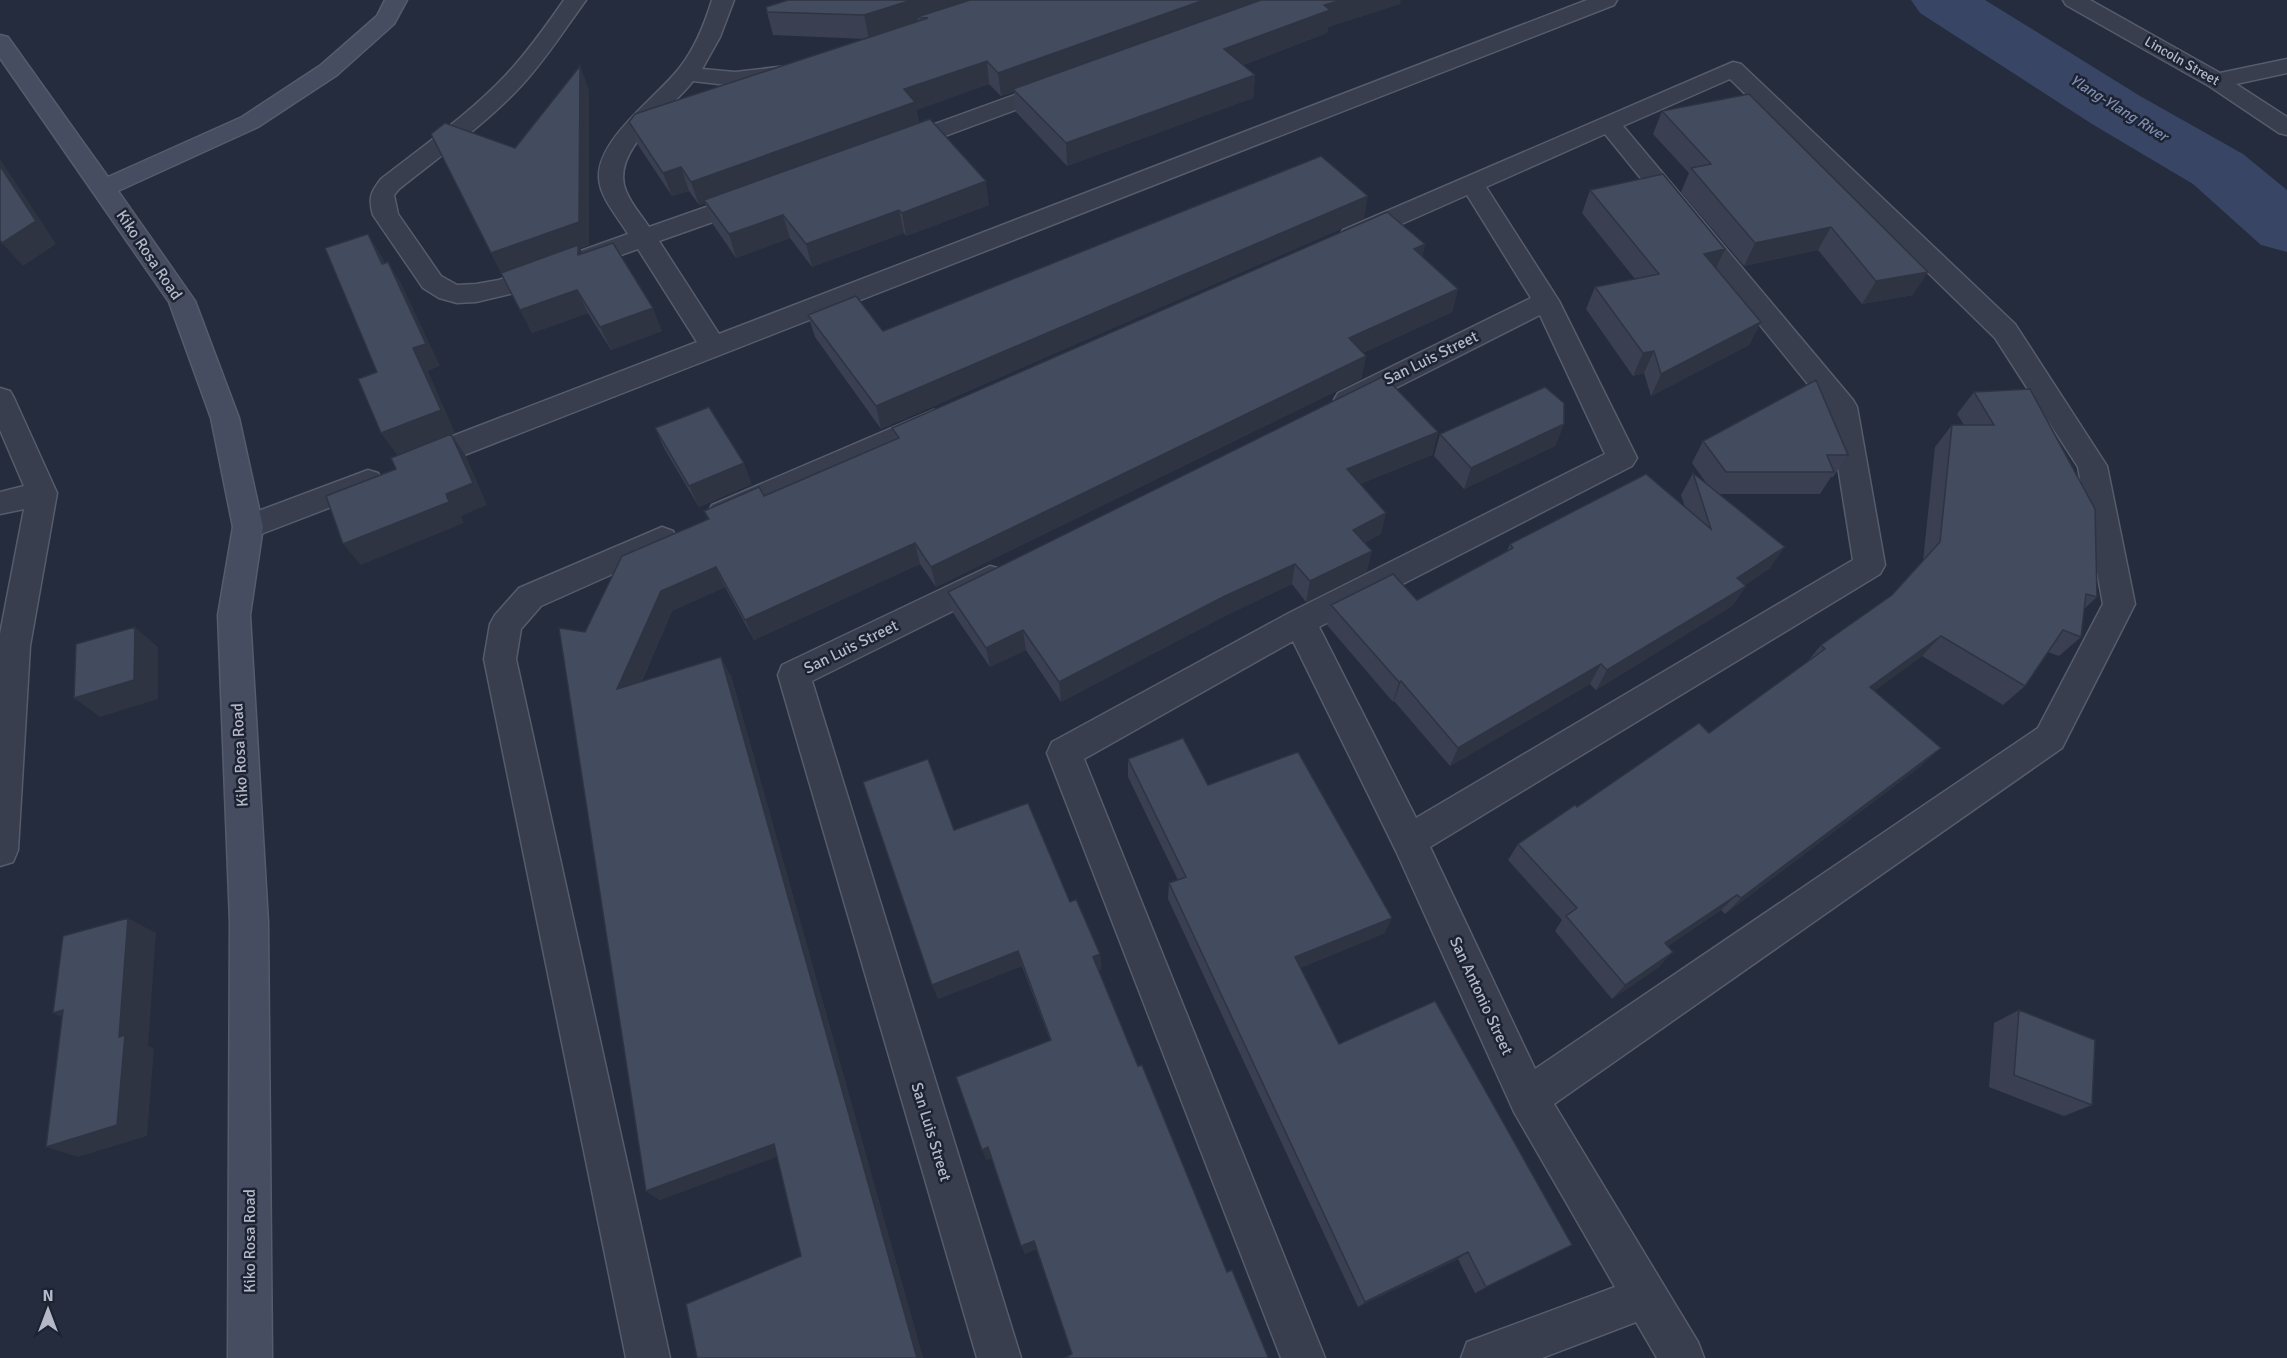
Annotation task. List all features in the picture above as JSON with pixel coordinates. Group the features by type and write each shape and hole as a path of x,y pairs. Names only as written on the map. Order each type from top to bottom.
{"street":[{"path":"104,188 250,122 329,70 386,19 396,0"},
{"path":"575,0 540,50 513,81 483,110 401,173 382,194 382,204 386,215 432,282 440,290 455,295 478,294 505,287 778,189"},
{"path":"714,347 614,192 610,177 614,161 623,146 688,74 710,41 723,0"},
{"path":"248,527 1606,0"},
{"name":"Lincoln Street","path":"2074,0 2217,81 2287,128"},
{"name":"Kiko Rosa Road","path":"0,42 182,301 225,418 248,527 234,615 249,922 250,1358"},
{"path":"2217,81 2287,66"},
{"path":"688,74 735,79 764,77 806,69"},
{"path":"1329,247 1733,69 2005,331 2092,466 2119,604 2050,738 1528,1098"},
{"path":"879,152 1081,78"},
{"path":"1408,841 1869,565 1843,407 1609,124"},
{"path":"1304,1358 1064,753 1299,622 1622,458 1546,301 1472,184"},
{"name":"San Luis Street","path":"1320,413 1546,301"},
{"path":"0,398 42,493 7,648 0,850"},
{"path":"648,1358 500,659 506,624 530,597 957,410"},
{"path":"0,503 42,493"},
{"name":"San Luis Street","path":"999,1358 794,675 1020,563"},
{"name":"San Antonio Street","path":"1299,622 1408,841 1528,1098 1682,1358"},
{"path":"1483,1358 1646,1297"}],"building":[{"path":"788,0 912,0 864,15 767,12 766,7"},
{"path":"970,0 1204,0 998,73 987,61 904,89 915,102 691,182 681,167 663,173 629,122 635,114 928,18 917,17"},
{"path":"1261,0 1342,0 1324,5 1330,10 1224,49 1255,75 1066,143 1013,89"},
{"path":"580,66 579,222 491,253 431,134 445,123 515,148"},
{"path":"1749,94 1928,272 1876,281 1831,227 1755,243 1691,168 1711,164 1662,111"},
{"path":"930,119 986,181 902,213 899,210 806,244 783,215 729,234 704,200"},
{"path":"1321,156 1368,196 876,406 808,315 856,296 883,331"},
{"path":"0,166 36,221 2,243 0,240"},
{"path":"1663,174 1725,249 1704,254 1761,322 1661,374 1654,351 1643,353 1595,287 1659,274 1590,190"},
{"path":"1387,212 1425,244 1414,249 1458,289 1349,338 1366,356 931,567 915,543 745,620 716,567 661,591 617,689 721,657 917,1358 697,1358 686,1304 801,1256 774,1144 646,1191 559,628 585,632 622,556 709,519 704,511 759,487 764,496 899,438 892,428"},
{"path":"368,234 382,264 388,262 426,344 413,348 441,410 381,433 358,379 377,372 325,248"},
{"path":"613,243 653,308 600,327 577,290 520,310 501,273 578,245 578,255"},
{"path":"1384,376 1438,432 1347,469 1386,513 1353,530 1372,551 1310,581 1295,564 1225,596 1059,682 1023,630 986,648 948,592"},
{"path":"1816,380 1848,455 1827,455 1834,472 1726,472 1703,441"},
{"path":"1545,387 1564,403 1564,424 1471,468 1440,434"},
{"path":"2030,389 2095,509 2097,597 2086,594 2081,637 2063,630 2025,686 1941,636 1870,687 1941,748 1741,898 1737,895 1665,943 1673,952 1625,985 1566,916 1577,908 1518,844 1575,805 1577,807 1699,723 1709,733 1825,649 1821,645 1892,595 1940,542 1952,425 1994,425 1974,392"},
{"path":"709,407 744,463 689,486 655,428"},
{"path":"451,434 473,483 446,494 449,502 343,544 326,496 396,469 391,458"},
{"path":"1693,473 1785,547 1737,578 1746,586 1607,670 1601,664 1458,748 1401,681 1399,682 1331,605 1393,574 1417,600 1513,548 1510,544 1646,474 1711,529"},
{"path":"135,627 134,680 74,698 76,644"},
{"path":"1183,738 1208,785 1298,752 1392,918 1295,957 1339,1044 1435,1001 1572,1245 1486,1287 1468,1252 1365,1302 1169,883 1186,877 1128,759"},
{"path":"928,759 954,830 1028,803 1070,902 1076,899 1100,954 1093,957 1138,1066 1142,1065 1227,1272 1232,1270 1268,1357 1065,1358 1072,1354 1034,1241 1021,1246 988,1147 982,1150 956,1077 1051,1040 1018,951 932,985 863,782"},
{"path":"128,918 119,1037 125,1035 117,1125 46,1147 63,1010 53,1013 63,936"},
{"path":"2019,1010 2095,1040 2092,1105 2014,1075"}],"waterway":[{"name":"Ylang-Ylang River","path":"1942,0 2116,110 2218,169 2287,228"}]}
